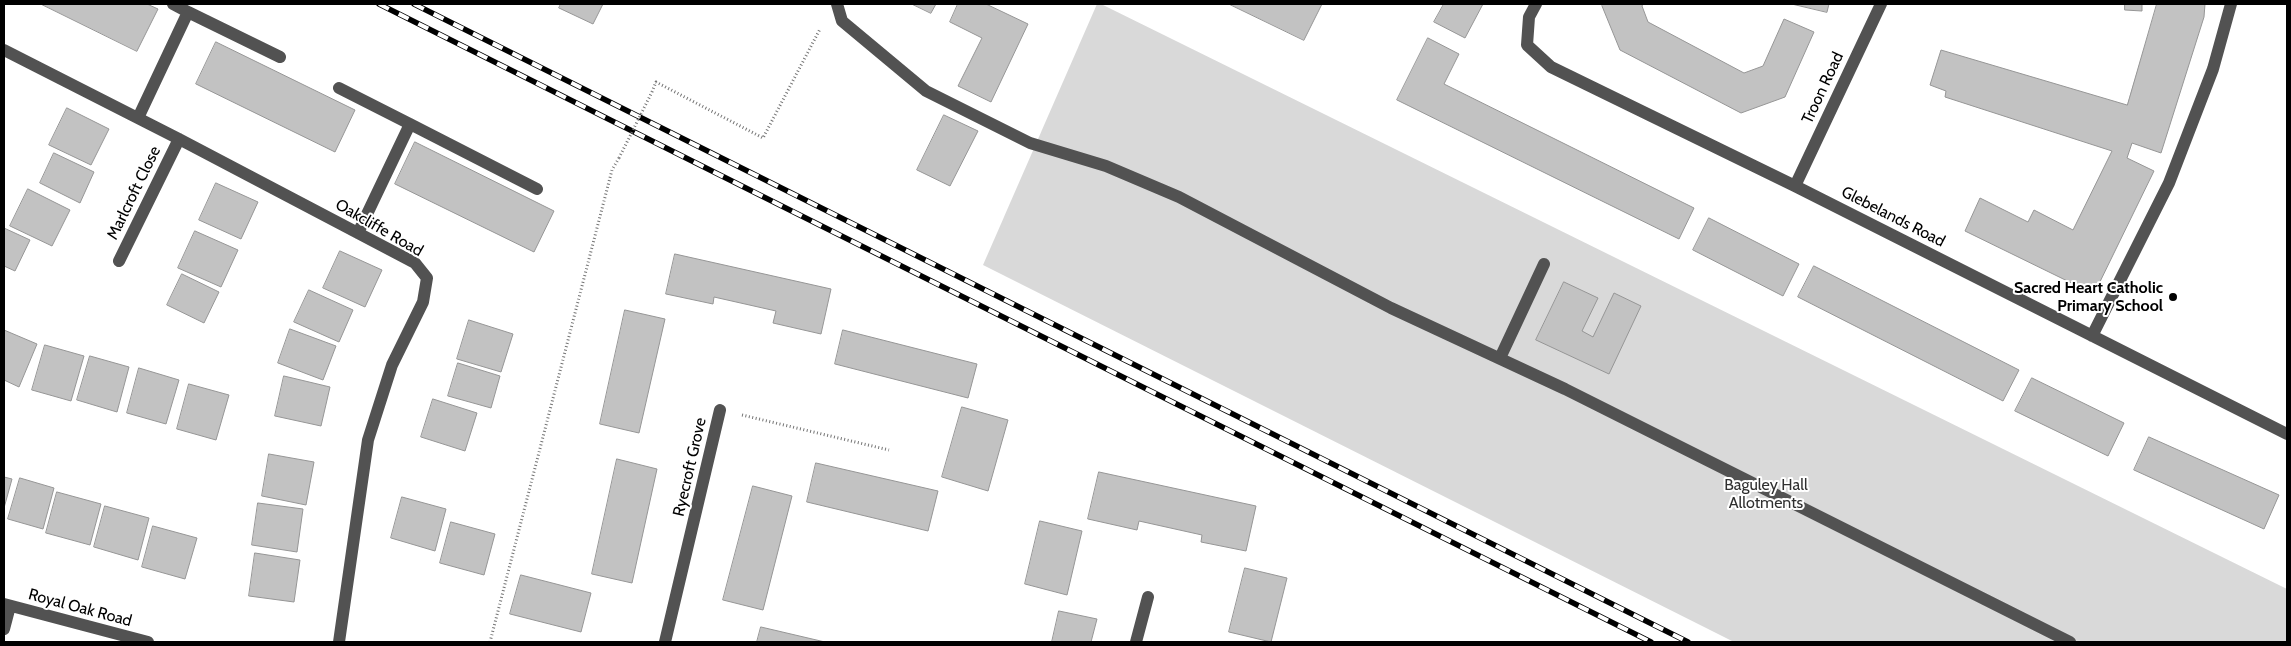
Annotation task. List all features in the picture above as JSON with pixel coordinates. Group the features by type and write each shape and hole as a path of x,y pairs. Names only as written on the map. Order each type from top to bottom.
{"street":[{"path":"173,4 280,57"},
{"path":"837,4 842,21 926,91 1030,144 1106,166 1180,197 1391,308 1500,358 2070,642"},
{"name":"Glebelands Road","path":"1536,4 1529,17 1527,46 1551,66 1795,186 2287,434"},
{"name":"Troon Road","path":"1795,186 1881,4"},
{"path":"2092,336 2169,183 2213,69 2231,4"},
{"path":"138,118 188,12"},
{"name":"Oakcliffe Road","path":"4,50 179,139 415,263 427,278 423,302 392,365 368,440 339,642"},
{"path":"339,88 537,189"},
{"path":"358,233 410,124"},
{"name":"Marlcroft Close","path":"119,262 179,139"},
{"path":"1500,358 1544,264"},
{"name":"Ryecroft Grove","path":"666,642 720,410"},
{"path":"1136,642 1148,597"},
{"path":"4,629 7,605"},
{"name":"Royal Oak Road","path":"7,605 148,642"}],"path":[{"path":"490,642 612,170 656,82 763,138 825,20"},
{"name":"Ryecroft Grove","path":"720,410 889,450"}],"green space":[{"name":"Baguley Hall Allotments","path":"1097,4 1101,4 2287,589 2287,642 1734,642 983,265"}],"building":[{"path":"41,4 147,4 158,9 137,51"},
{"path":"561,4 603,4 593,24 559,8"},
{"path":"912,4 936,4 931,13"},
{"path":"958,4 986,4 1028,24 991,102 958,86 982,38 950,22"},
{"path":"1229,4 1322,4 1304,40"},
{"path":"1444,4 1483,4 1465,38 1434,22"},
{"path":"1603,4 1643,4 1648,22 1744,73 1763,66 1784,19 1814,32 1785,97 1741,113 1620,50 1602,6"},
{"path":"1792,4 1829,4 1827,12"},
{"path":"2125,4 2142,4 2142,11 2125,10"},
{"path":"2157,4 2205,4 2204,17 2161,153 2132,143 2127,158 2154,171 2094,294 1965,231 1980,198 2028,222 2034,210 2073,230 2112,151 1945,97 1946,91 1930,85 1941,50 2127,105"},
{"path":"1428,38 1459,54 1444,84 1694,208 1679,239 1397,100"},
{"path":"216,42 355,110 335,152 196,84"},
{"path":"67,108 109,129 91,165 49,145"},
{"path":"944,115 978,131 950,186 917,170"},
{"path":"415,142 554,211 534,252 395,184"},
{"path":"54,153 94,172 80,203 40,183"},
{"path":"216,183 258,202 241,239 199,220"},
{"path":"28,189 70,210 52,246 10,226"},
{"path":"1709,218 1799,264 1783,296 1693,250"},
{"path":"4,228 30,240 15,271 4,266"},
{"path":"195,231 238,250 221,287 178,268"},
{"path":"340,251 382,270 365,307 323,288"},
{"path":"675,254 831,289 821,334 773,323 776,311 714,297 713,304 666,294"},
{"path":"1814,266 2019,370 2003,401 1798,297"},
{"path":"182,274 219,292 204,323 167,305"},
{"path":"1564,282 1598,298 1582,331 1593,337 1614,293 1641,306 1609,374 1536,340"},
{"path":"309,290 353,310 339,342 294,322"},
{"path":"625,310 665,319 639,433 600,424"},
{"path":"469,320 513,334 501,372 457,359"},
{"path":"290,329 336,346 323,380 278,363"},
{"path":"4,330 37,344 19,387 4,380"},
{"path":"843,330 977,364 968,398 835,364"},
{"path":"45,345 84,356 71,401 32,390"},
{"path":"90,356 129,367 117,412 77,400"},
{"path":"458,363 500,376 491,408 448,396"},
{"path":"139,368 179,380 166,424 127,413"},
{"path":"284,376 330,387 321,426 275,416"},
{"path":"2032,378 2124,423 2108,456 2015,411"},
{"path":"189,384 229,395 216,440 177,429"},
{"path":"433,399 477,413 465,451 421,437"},
{"path":"962,407 1008,420 988,491 942,477"},
{"path":"2149,437 2279,495 2264,529 2134,470"},
{"path":"269,454 314,462 306,505 262,496"},
{"path":"617,459 657,469 632,583 592,574"},
{"path":"816,463 938,491 928,531 807,502"},
{"path":"1099,472 1256,506 1246,551 1201,542 1202,535 1139,521 1137,530 1088,519"},
{"path":"4,477 12,479 4,508"},
{"path":"20,478 54,488 43,529 8,519"},
{"path":"753,486 792,496 763,610 723,600"},
{"path":"57,492 101,504 90,545 46,533"},
{"path":"402,497 446,509 435,551 391,538"},
{"path":"258,503 303,509 297,552 252,545"},
{"path":"105,506 149,518 138,560 94,547"},
{"path":"1040,521 1082,531 1067,595 1025,584"},
{"path":"451,522 495,534 484,575 440,563"},
{"path":"153,526 197,538 185,579 142,567"},
{"path":"255,553 300,560 294,602 249,596"},
{"path":"1245,568 1287,578 1271,642 1229,632"},
{"path":"521,575 591,593 581,632 510,614"},
{"path":"1059,611 1097,619 1091,642 1052,642"},
{"path":"761,627 825,642 757,642"}],"railway":[{"path":"379,4 1651,642"},
{"path":"414,4 1688,642"}],"place":[{"name":"Sacred Heart Catholic Primary School","path":"2173,297"}]}
